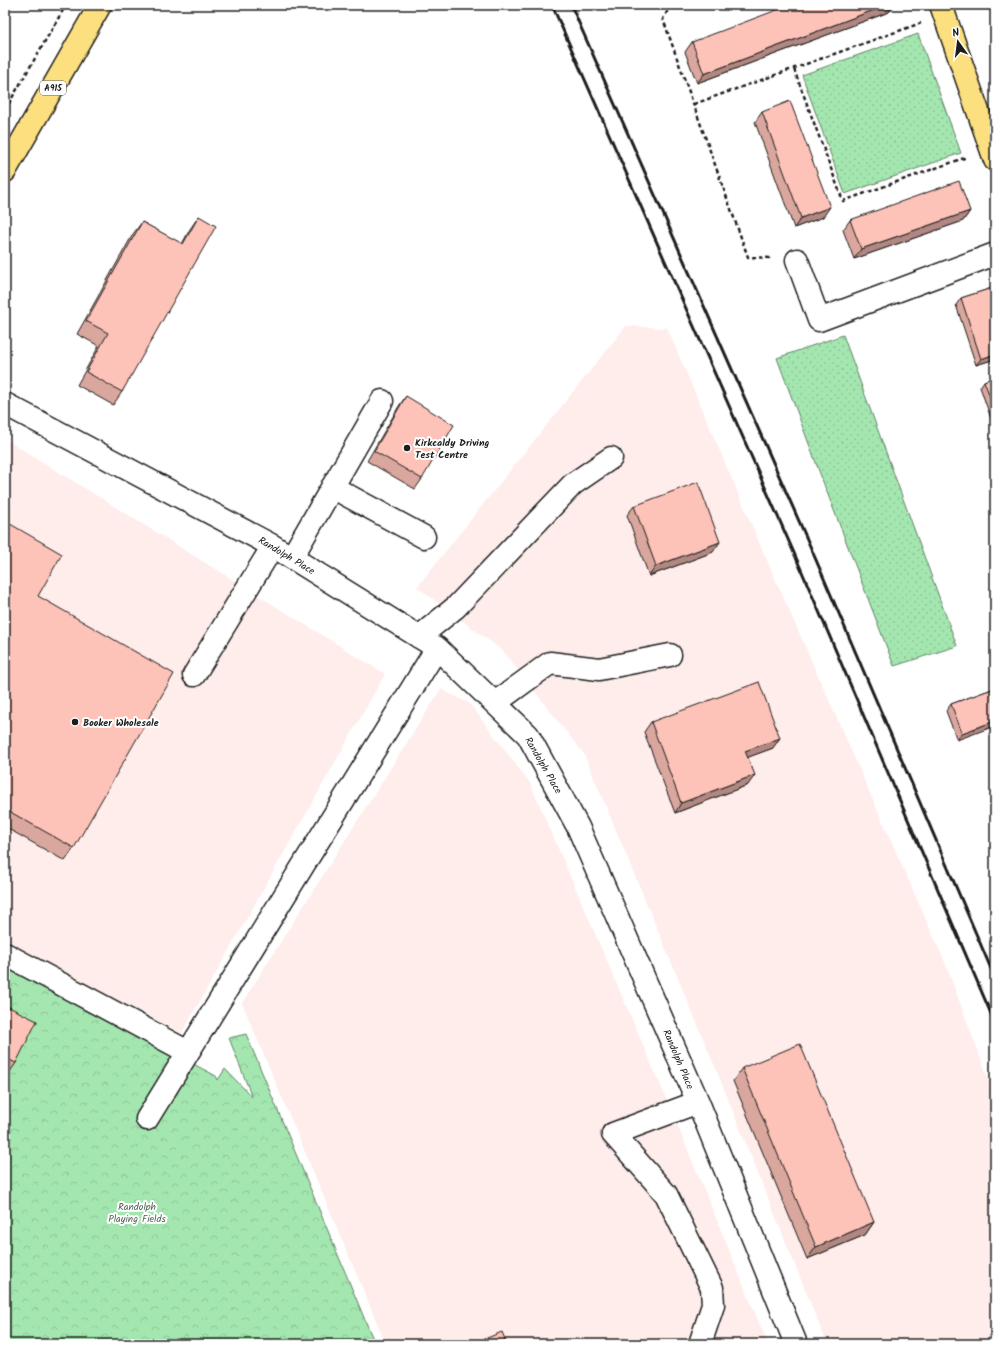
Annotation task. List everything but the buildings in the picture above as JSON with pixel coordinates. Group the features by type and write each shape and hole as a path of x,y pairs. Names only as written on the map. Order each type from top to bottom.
{"main road":[{"name":"A915","path":"5,171 100,5"},
{"path":"943,10 993,154"}],"street":[{"path":"797,260 819,320 995,254"},
{"path":"292,557 382,401"},
{"name":"Randolph Place","path":"5,404 273,546 428,642 528,735 578,827 698,1102 796,1344"},
{"path":"147,1119 188,1052 428,642 456,607 573,484 611,458"},
{"path":"332,487 424,537"},
{"path":"194,675 273,546"},
{"path":"495,703 550,663 599,669 670,655"},
{"path":"5,954 188,1052"},
{"path":"698,1102 612,1134 666,1194 712,1288 713,1305 700,1344"}],"path":[{"path":"5,110 66,5"},
{"path":"670,5 663,19 748,257 797,260"},
{"path":"694,104 794,69 943,10"},
{"path":"794,69 843,201 993,154"}],"shaded area":[{"path":"626,326 667,328 765,556 946,965 995,1097 995,1344 827,1344 711,1057 584,754 503,651 417,587"},
{"path":"5,439 385,674 182,1033 5,943"},
{"path":"441,689 470,704 530,783 672,1112 768,1344 386,1344 242,1003"}],"green space":[{"path":"918,34 961,153 845,194 802,75"},
{"path":"843,335 957,646 894,666 777,358"},
{"name":"Randolph Playing Fields","path":"5,964 216,1076 218,1080 225,1069 252,1097 229,1038 246,1034 375,1344 5,1344"}],"railway":[{"path":"552,5 794,553 995,1023"},
{"path":"571,5 810,546 995,978"}],"place":[{"name":"Kirkcaldy Driving Test Centre","path":"407,448"},
{"name":"Booker Wholesale","path":"75,722"}]}
